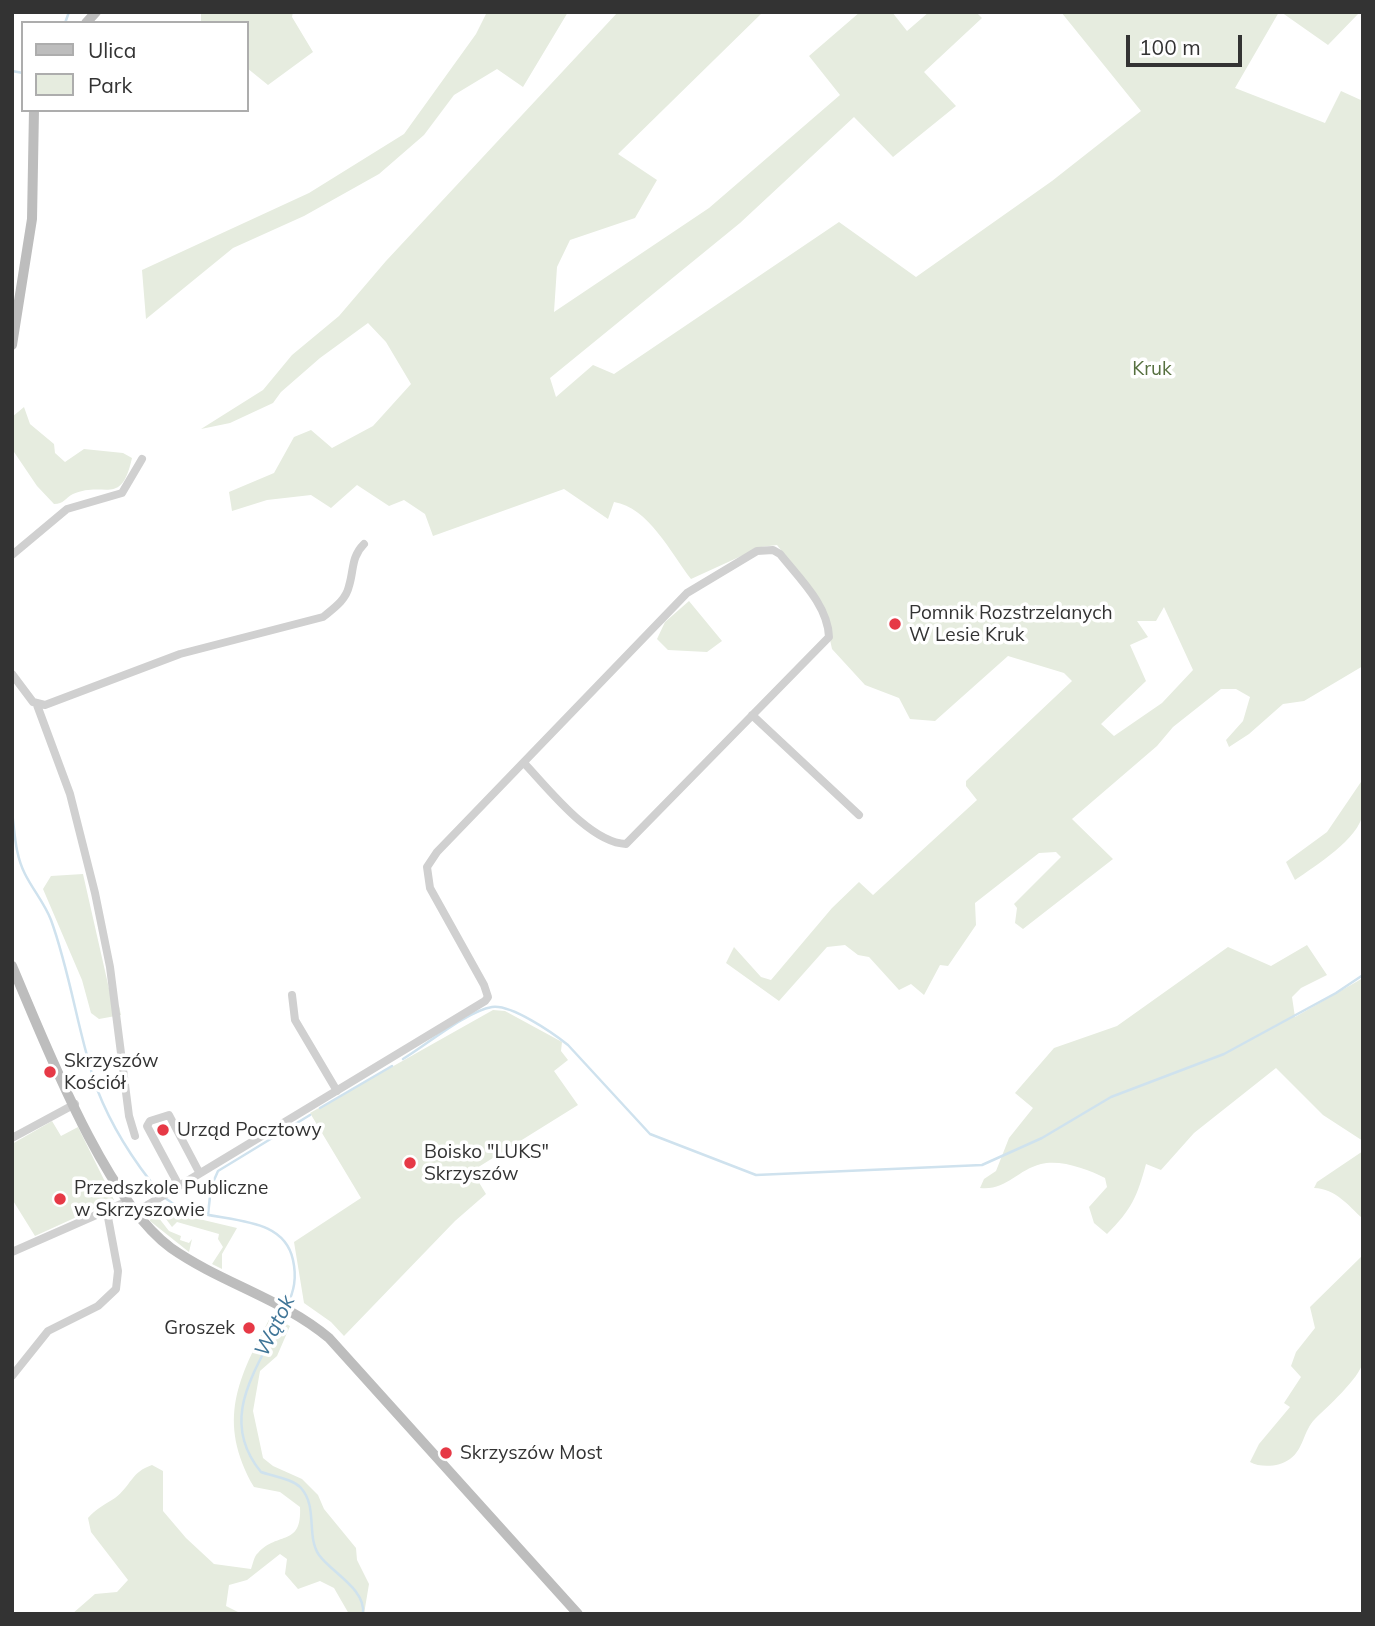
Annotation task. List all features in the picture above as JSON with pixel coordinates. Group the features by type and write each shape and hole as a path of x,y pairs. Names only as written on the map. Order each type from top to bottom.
{"street":[{"path":"12,345 32,219 34,112"},
{"path":"12,555 67,509 122,493 142,459"},
{"path":"37,705 45,705 180,654 323,617 344,597 349,586 354,557 364,544"},
{"path":"136,1212 488,997 430,888 426,872 437,852 687,593 729,565 762,549 780,554 815,599 825,618 829,637 626,844 616,842 578,821 524,763"},
{"path":"12,674 37,705 70,794 110,967 135,1136"},
{"path":"752,715 859,815"},
{"path":"12,966 75,1104 136,1212 157,1236 179,1254 295,1315 320,1330 338,1346 578,1614"},
{"path":"292,995 295,1020 337,1091"},
{"path":"12,1138 75,1104"},
{"path":"178,1184 150,1131 150,1121 169,1115 199,1172"},
{"path":"12,1252 128,1201"},
{"path":"12,1376 48,1331 98,1306 116,1289 118,1271 107,1212"}],"green space":[{"path":"201,12 293,12 292,17 313,52 268,85 248,69 248,21 201,21"},
{"path":"487,12 568,12 523,87 497,69 454,95 424,135 379,174 304,216 233,248 146,319 142,270 309,193 404,134 476,34"},
{"name":"Kruk","path":"618,12 763,12 618,154 657,180 635,218 570,240 557,267 554,312 709,208 840,95 809,56 860,12 892,12 907,31 929,12 976,12 982,18 924,72 956,106 893,157 854,117 740,223 550,378 556,397 593,365 614,374 839,222 916,277 1052,181 1141,111 1061,12 1279,12 1235,88 1325,123 1341,91 1363,101 1363,666 1304,701 1283,704 1249,734 1229,747 1226,740 1243,721 1250,697 1236,689 1221,689 1173,727 1157,746 1072,819 1113,859 1023,929 1015,923 1017,908 1014,904 1061,857 1056,852 1039,853 975,903 976,925 948,966 940,965 924,995 911,984 899,990 869,957 858,955 845,945 827,947 779,1001 726,963 734,947 761,977 771,980 832,908 859,882 873,895 977,800 966,786 966,781 1072,681 1064,673 1008,656 935,721 910,719 899,698 865,685 832,649 822,603 777,545 761,547 691,579 658,533 638,512 614,502 608,519 564,489 433,536 425,514 404,500 389,506 357,485 331,508 311,495 267,500 232,511 229,492 274,473 294,437 311,430 332,448 373,426 411,384 386,342 368,323 320,358 281,392 273,403 230,423 201,429 263,390 292,355 339,316 386,261","holes":["1164,607 1193,670 1162,703 1114,736 1101,724 1146,681 1130,645 1148,637 1137,621 1156,621"]},
{"path":"1281,12 1360,12 1328,45"},
{"path":"24,407 30,424 54,444 55,453 65,462 84,449 123,453 132,458 123,483 110,490 84,490 54,504 37,486 12,449 12,417"},
{"path":"689,601 722,641 707,652 668,650 657,639 665,622"},
{"path":"1363,779 1363,813 1354,832 1324,860 1295,880 1286,862 1327,832"},
{"path":"83,874 110,993 119,1006 121,1015 99,1019 91,1013 82,980 43,889 51,876"},
{"path":"1307,945 1327,975 1301,988 1292,997 1295,1017 1363,978 1363,1141 1323,1115 1276,1068 1194,1133 1161,1170 1146,1164 1132,1202 1107,1234 1094,1223 1089,1207 1107,1187 1105,1178 1082,1168 1057,1163 1041,1164 997,1186 980,1188 984,1179 996,1171 1009,1138 1033,1108 1015,1093 1054,1048 1117,1026 1228,947 1271,966"},
{"path":"493,1010 505,1011 562,1042 561,1051 568,1060 554,1071 578,1105 472,1171 486,1194 455,1221 344,1336 331,1322 304,1303 294,1242 361,1198 310,1113"},
{"path":"52,1121 61,1136 78,1127 114,1200 35,1236 12,1199 12,1144"},
{"path":"1363,1151 1363,1219 1347,1203 1329,1191 1314,1188 1317,1182"},
{"path":"158,1200 178,1214 237,1228 222,1254 222,1269 212,1264 223,1247 218,1239 219,1234 177,1222 172,1227 154,1203"},
{"path":"151,1208 169,1231 181,1236 180,1240 189,1243 192,1239 189,1252 150,1221"},
{"path":"1363,1255 1365,1339 1360,1369 1311,1424 1295,1455 1281,1464 1270,1466 1250,1462 1259,1444 1290,1407 1284,1403 1301,1377 1291,1366 1296,1352 1315,1328 1310,1307"},
{"path":"271,1316 290,1326 277,1356 260,1371 253,1411 263,1458 273,1466 302,1479 318,1495 324,1509 356,1548 357,1560 369,1584 364,1614 349,1614 334,1588 320,1581 298,1589 285,1574 287,1559 280,1554 247,1580 229,1585 226,1606 242,1614 72,1614 95,1594 117,1592 128,1580 91,1532 88,1518 115,1498 135,1475 152,1465 163,1471 163,1511 186,1538 214,1564 251,1569 258,1553 273,1542 287,1537 297,1528 300,1507 280,1492 254,1487 242,1463 236,1441 234,1420 241,1380"}],"waterway":[{"path":"66,21 69,12"},
{"path":"12,71 21,73"},
{"name":"Wątok","path":"12,812 19,859 51,920 90,1068 116,1130 160,1193 175,1204 193,1211 254,1224 272,1231 285,1242 295,1273 287,1306"},
{"path":"403,1059 471,1015 492,1007 500,1007 531,1020 568,1045 650,1134 756,1175 982,1165 1042,1138 1111,1097 1224,1054 1336,993 1363,975"},
{"path":"320,1108 392,1066"},
{"path":"208,1215 211,1187 218,1171 310,1115"},
{"name":"Wątok","path":"284,1312 254,1371 242,1411 242,1431 248,1451 261,1472 293,1482 301,1488 309,1504 315,1547 325,1562 354,1589 363,1605 363,1614"}],"place":[{"name":"Pomnik Rozstrzelanych W Lesie Kruk","path":"895,624"},
{"name":"Skrzyszów Kościół","path":"50,1072"},
{"name":"Urząd Pocztowy","path":"163,1130"},
{"name":"Boisko \"LUKS\" Skrzyszów","path":"410,1163"},
{"name":"Przedszkole Publiczne w Skrzyszowie","path":"60,1199"},
{"name":"Groszek","path":"249,1328"},
{"name":"Skrzyszów Most","path":"446,1453"}]}
